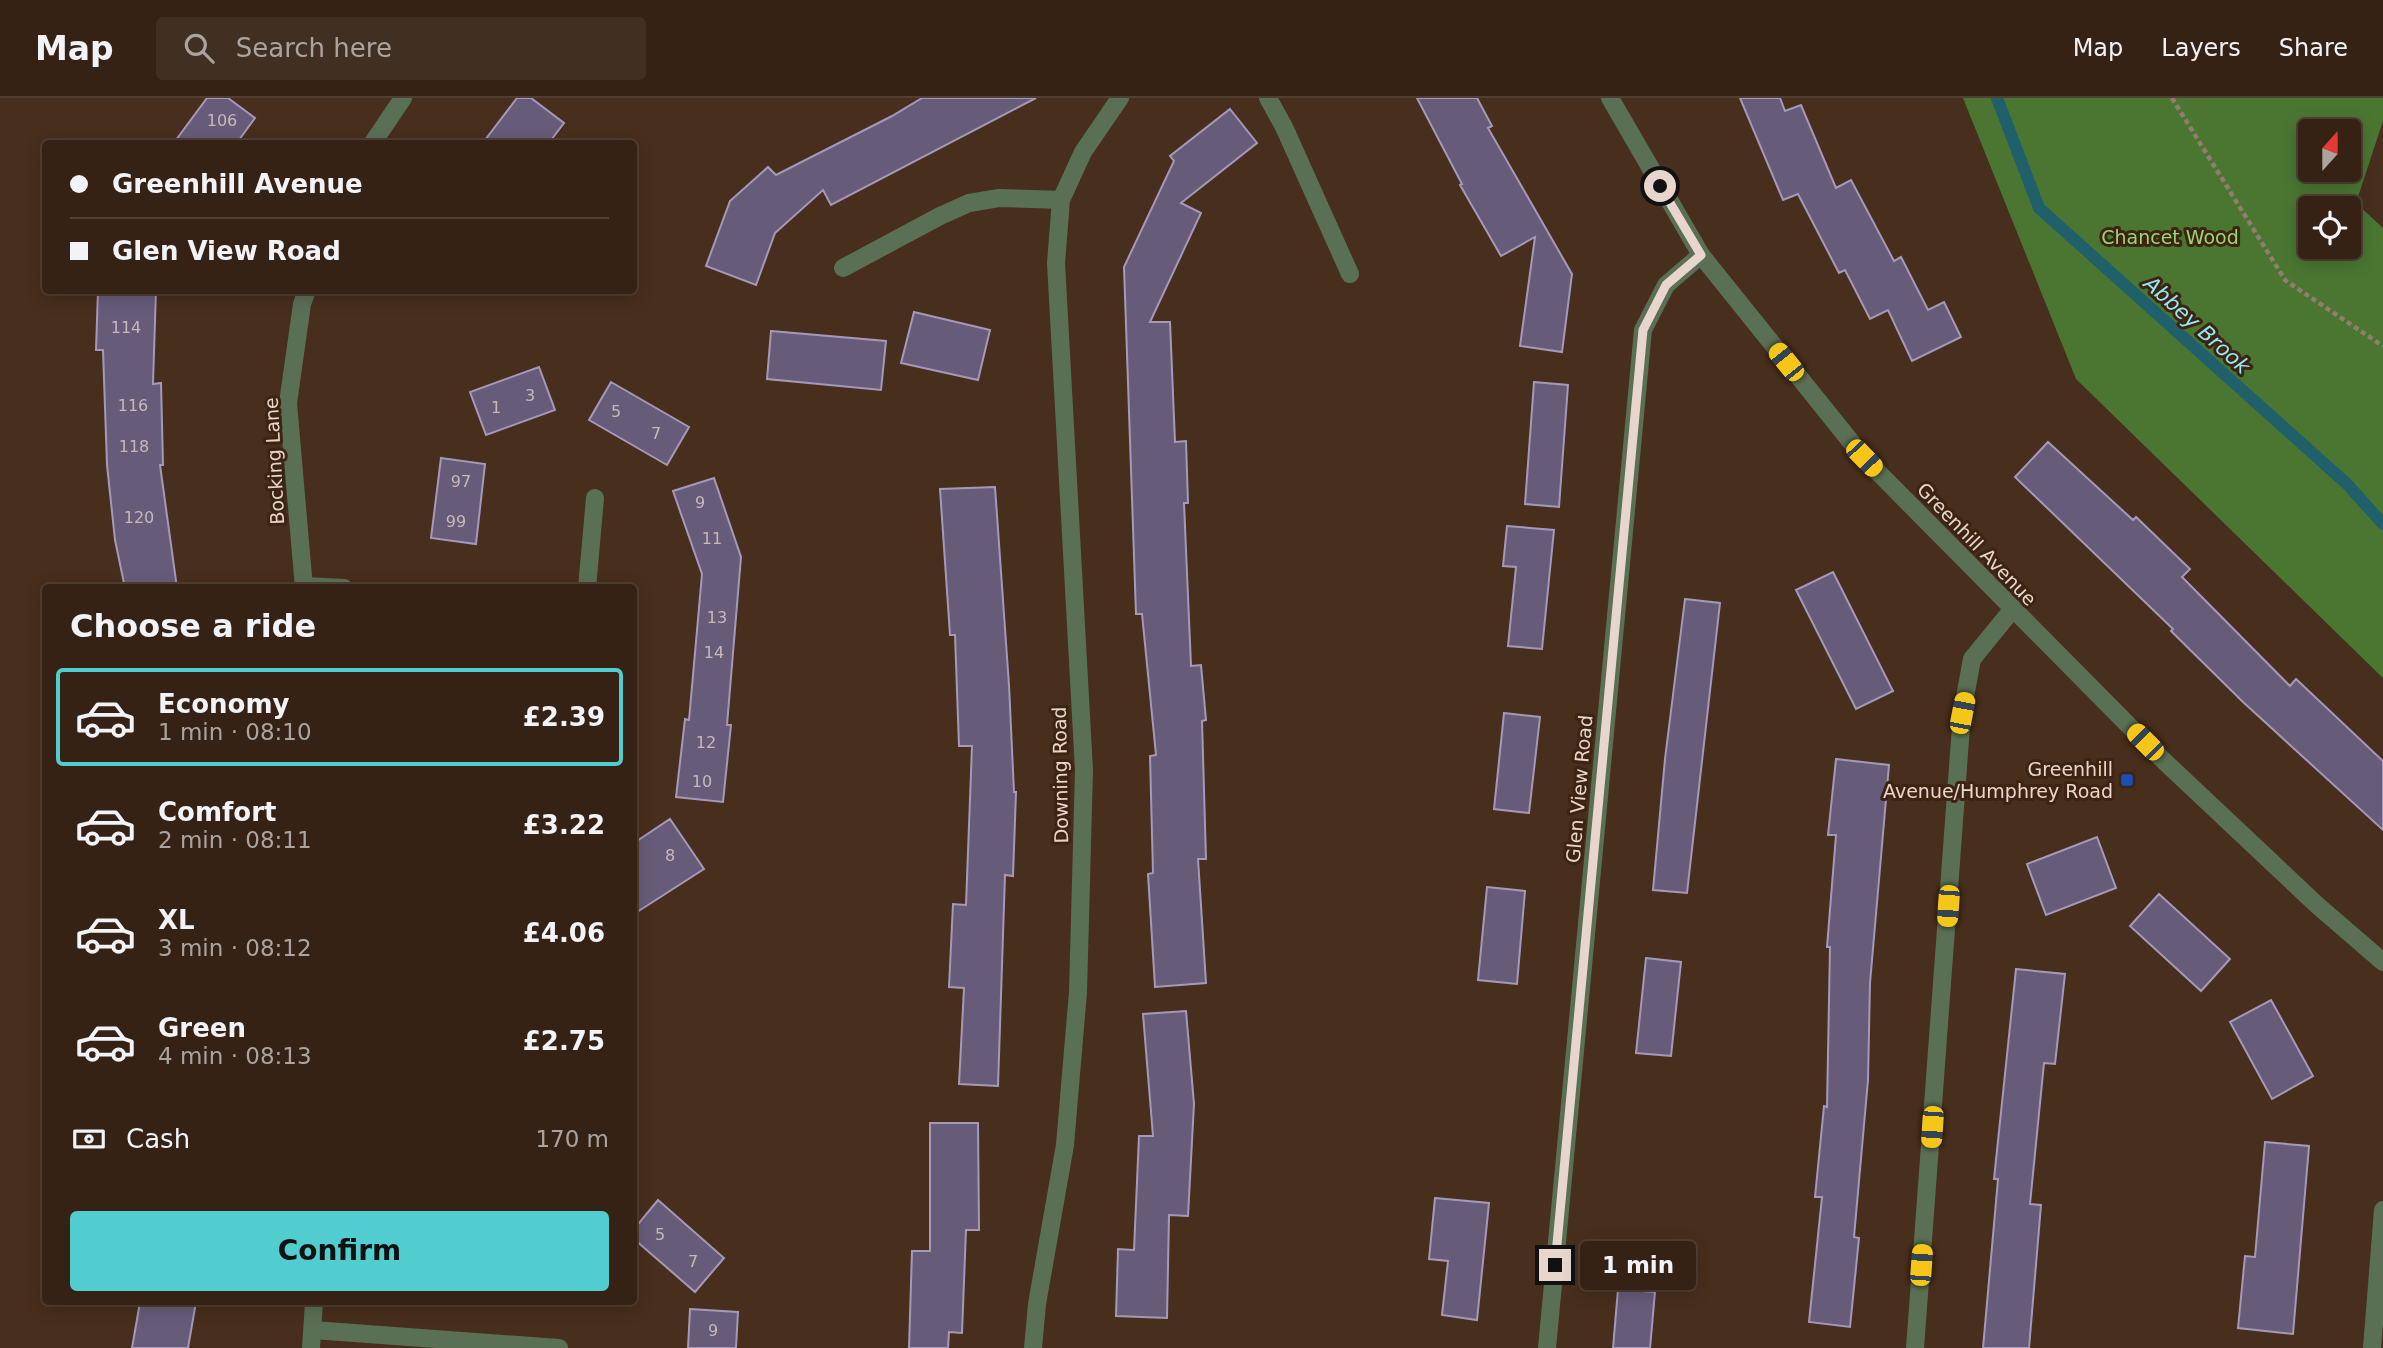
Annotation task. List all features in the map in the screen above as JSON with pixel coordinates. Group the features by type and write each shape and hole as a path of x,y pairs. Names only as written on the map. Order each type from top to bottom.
{"street":[{"path":"375,140 403,98"},
{"path":"844,268 969,203 999,198 1061,200 1083,152 1121,98"},
{"path":"1268,98 1284,127 1350,274"},
{"name":"Greenhill Avenue","path":"1610,98 1701,255 1864,458 2164,761 2383,962"},
{"name":"Downing Road","path":"1033,1348 1037,1304 1066,1133 1079,992 1084,770 1056,263 1061,200"},
{"name":"Glen View Road","path":"1547,1348 1643,330 1666,285 1701,255"},
{"name":"Bocking Lane","path":"304,584 288,403 306,294"},
{"path":"587,584 595,498"},
{"path":"1915,1348 1962,713 1972,659 2012,610"},
{"path":"2372,1348 2383,1210"},
{"path":"314,1305 312,1339 559,1348"}],"path":[{"path":"2172,98 2285,280 2383,346"}],"green space":[{"name":"Chancet Wood","path":"1963,98 2383,98 2383,121 2358,196 2298,196 2298,259 2361,259 2361,208 2383,228 2383,678 2076,379"}],"building":[{"path":"207,98 228,98 255,118 239,140 176,140"},
{"path":"517,98 531,98 564,123 551,140 485,140"},
{"path":"922,98 1036,98 831,205 823,190 775,233 756,285 706,266 730,201 768,167 776,175"},
{"path":"1417,98 1477,98 1492,126 1488,128 1572,274 1562,352 1520,346 1535,237 1501,256 1460,185 1462,184"},
{"path":"1740,98 1780,98 1785,111 1801,105 1836,188 1851,180 1894,261 1901,257 1928,310 1944,302 1961,337 1912,361 1888,310 1870,319 1845,270 1839,273 1798,194 1783,200"},
{"path":"1230,109 1257,143 1181,203 1201,213 1150,322 1170,322 1175,442 1186,441 1188,503 1184,503 1191,666 1201,665 1206,720 1202,721 1206,859 1198,859 1206,983 1155,987 1148,874 1153,873 1150,756 1156,755 1142,614 1136,614 1124,267 1174,161 1170,156"},
{"path":"98,294 156,294 153,384 161,383 163,465 160,465 176,584 124,584 115,540 107,465 103,350 96,350"},
{"path":"914,312 990,330 978,380 901,363"},
{"path":"771,331 886,341 881,390 767,379"},
{"path":"539,367 555,410 486,435 470,392"},
{"path":"611,382 689,427 667,465 589,420"},
{"path":"1534,382 1568,385 1559,507 1525,504"},
{"path":"2048,442 2133,520 2136,517 2190,569 2182,577 2290,686 2296,679 2383,761 2383,830 2243,702 2171,631 2173,629 2015,477"},
{"path":"441,458 485,464 476,544 431,538"},
{"path":"714,478 741,557 727,725 731,725 723,802 676,797 685,719 689,720 702,574 673,491"},
{"path":"995,487 1016,792 1013,876 1005,875 998,1086 959,1084 964,988 949,987 953,904 966,905 972,746 959,746 955,635 950,635 940,489"},
{"path":"1507,526 1554,530 1542,649 1508,646 1516,567 1503,566"},
{"path":"1833,572 1893,691 1856,709 1796,590"},
{"path":"1685,599 1720,603 1687,893 1653,890 1665,759"},
{"path":"1504,713 1540,717 1529,813 1494,809"},
{"path":"1836,759 1889,765 1870,983 1868,1080 1854,1237 1859,1238 1850,1327 1809,1322 1822,1197 1815,1197 1824,1106 1827,1107 1830,947 1827,947 1836,835 1828,835"},
{"path":"670,819 704,869 637,912 637,841"},
{"path":"2097,837 2116,888 2046,915 2027,864"},
{"path":"1487,887 1525,891 1517,984 1478,980"},
{"path":"2159,894 2230,959 2201,991 2130,926"},
{"path":"1646,958 1681,962 1671,1056 1636,1053"},
{"path":"2016,969 2065,974 2055,1064 2044,1063 2030,1204 2041,1205 2029,1348 1983,1348 1998,1179 1994,1179"},
{"path":"2271,1000 2313,1076 2272,1099 2230,1022"},
{"path":"1186,1011 1194,1104 1188,1216 1169,1215 1167,1318 1116,1316 1118,1249 1134,1250 1139,1136 1153,1136 1143,1014"},
{"path":"930,1123 978,1123 979,1230 966,1230 962,1333 949,1332 948,1348 909,1348 912,1251 930,1251"},
{"path":"2265,1142 2309,1146 2293,1334 2238,1328 2245,1256 2255,1257"},
{"path":"1435,1198 1489,1203 1477,1320 1442,1315 1448,1261 1429,1259"},
{"path":"658,1200 724,1258 695,1292 637,1242 637,1225"},
{"path":"1618,1289 1655,1292 1650,1348 1613,1348"},
{"path":"139,1305 195,1305 188,1348 132,1348"},
{"path":"690,1309 738,1312 736,1348 688,1348"}],"waterway":[{"name":"Abbey Brook","path":"1997,98 2039,208 2347,484 2383,524"}],"place":[{"name":"Greenhill Avenue/Humphrey Road","path":"2127,780"}],"route":[{"path":"1555,1265 1643,330 1666,285 1701,255 1660,186"}]}
